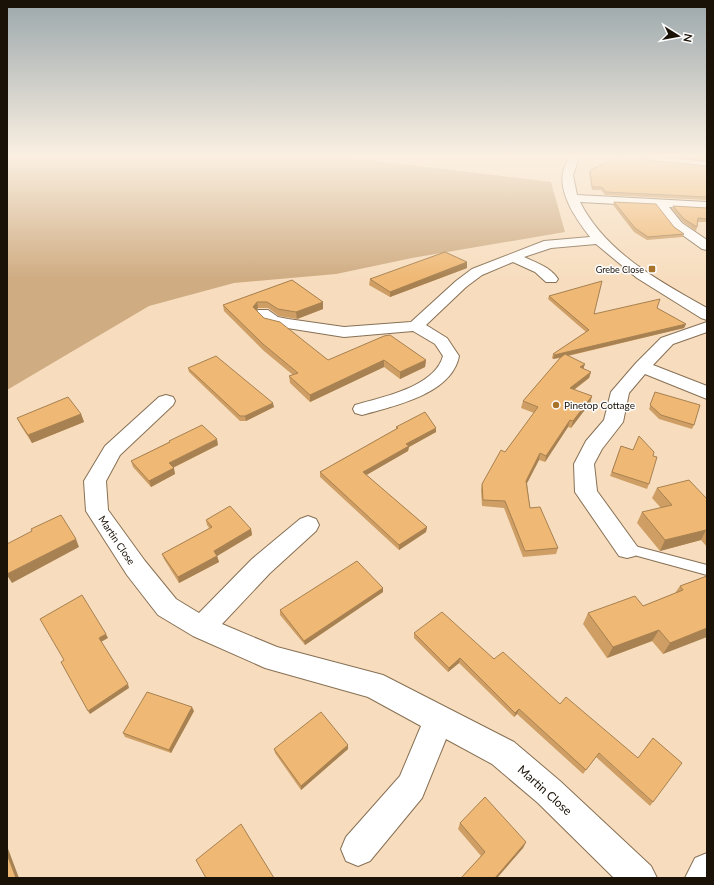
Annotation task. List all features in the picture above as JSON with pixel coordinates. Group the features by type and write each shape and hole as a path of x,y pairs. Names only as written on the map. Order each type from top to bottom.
{"street":[{"path":"571,198 707,206"},
{"path":"571,198 581,217 599,240 657,285 707,315"},
{"path":"659,203 678,226 707,246"},
{"path":"416,326 461,284 477,272 549,244 599,240"},
{"path":"514,258 540,269 551,279"},
{"path":"263,313 272,320 287,324 344,332 416,326 441,340 451,356 446,370 425,386 398,399 362,409"},
{"path":"627,549 586,492 584,464 594,446 613,422 620,392 642,367 667,340 707,327"},
{"path":"642,367 684,382 707,393"},
{"name":"Martin Close","path":"166,401 112,451 95,481 97,511 136,568 167,607 202,628 275,659 372,685 503,753 549,792 639,878"},
{"path":"202,628 261,566 308,525"},
{"path":"358,849 411,787 439,720"},
{"path":"703,878 707,870"}],"lane":[{"path":"627,549 707,570"}],"shaded area":[{"path":"7,196 555,196 565,232 412,258 336,274 234,283 149,306 7,390"}],"building":[{"path":"614,202 656,204 674,227 684,234 648,237 635,228"},
{"path":"673,206 707,208 707,219 698,218 697,227 684,219"},
{"path":"445,252 467,262 390,292 370,279"},
{"path":"292,280 323,302 296,312 278,309 267,302 257,302 253,307 264,318 280,322 328,360 384,336 390,335 426,360 400,372 384,360 310,395 289,376 298,373 263,344 223,305"},
{"path":"602,281 594,314 660,299 657,308 686,324 554,355 553,354 589,330 549,296"},
{"path":"565,354 585,364 580,367 591,372 570,388 592,396 573,421 570,420 546,456 540,453 526,481 530,508 540,507 558,548 525,551 505,501 483,500 482,484 501,450 505,452 538,407 523,401"},
{"path":"216,356 273,403 245,416 240,416 188,368"},
{"path":"655,392 700,405 694,425 661,415 650,405"},
{"path":"68,397 81,414 28,435 17,418"},
{"path":"425,412 436,428 406,444 409,446 363,472 427,527 399,545 320,472 398,428 396,427"},
{"path":"202,425 217,439 169,463 174,468 149,481 131,461 170,442 169,441"},
{"path":"639,436 654,452 653,456 657,457 649,484 612,472 621,446 633,450"},
{"path":"689,480 707,499 707,530 665,540 642,512 672,505 657,488"},
{"path":"230,506 251,529 214,551 217,556 178,577 162,554 212,527 206,520"},
{"path":"61,515 76,539 7,574 7,544 32,531 31,529"},
{"path":"357,561 383,588 304,641 280,610"},
{"path":"707,576 707,628 670,643 659,630 613,647 588,613 635,596 643,606 683,590 680,586"},
{"path":"82,595 106,634 99,638 128,684 88,711 61,662 64,660 40,619"},
{"path":"442,612 494,659 503,652 560,704 566,697 638,758 653,738 682,763 653,802 599,753 586,770 519,709 515,713 460,658 449,668 414,633"},
{"path":"147,692 192,707 169,750 123,733"},
{"path":"321,712 348,745 301,786 274,749"},
{"path":"485,797 526,842 495,878 461,878 485,852 460,823"},
{"path":"241,824 274,878 206,878 196,860"},
{"path":"7,854 16,878 7,878"}],"place":[{"name":"Grebe Close","path":"652,269"},
{"name":"Pinetop Cottage","path":"556,405"}]}
